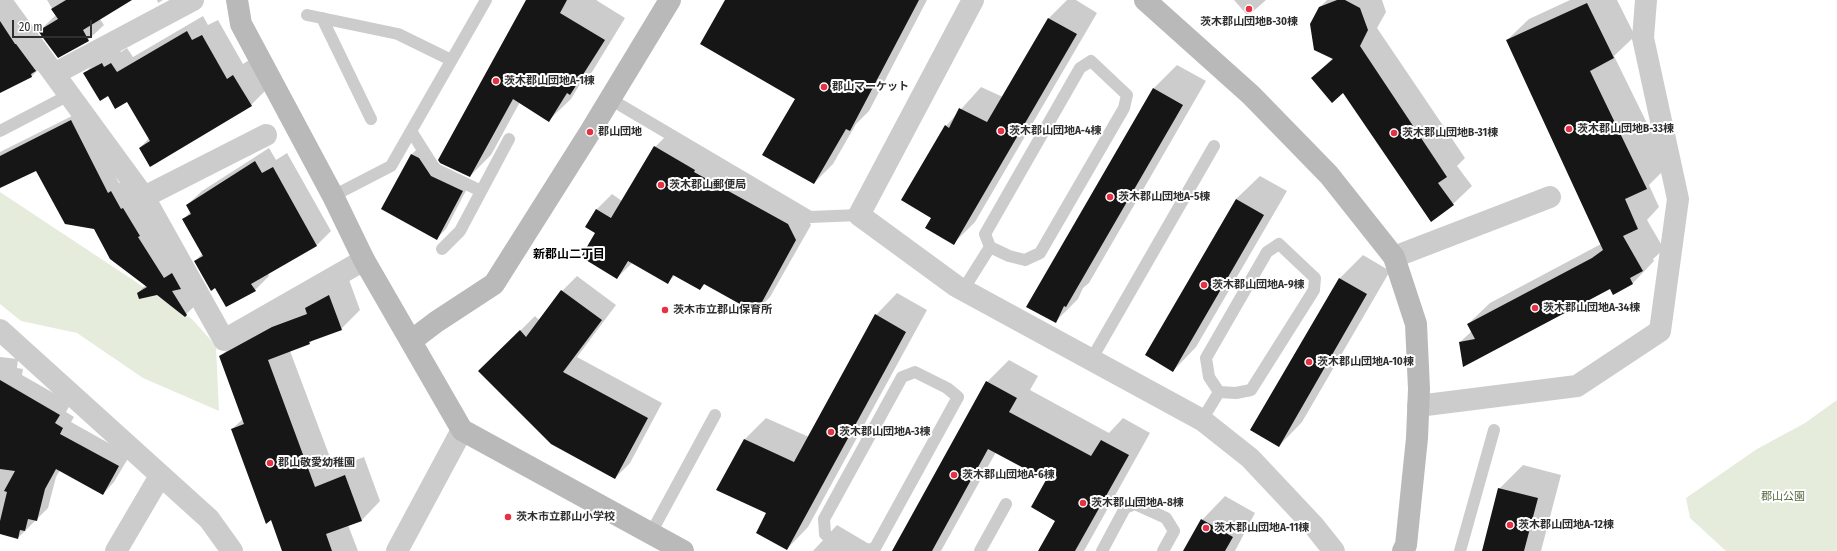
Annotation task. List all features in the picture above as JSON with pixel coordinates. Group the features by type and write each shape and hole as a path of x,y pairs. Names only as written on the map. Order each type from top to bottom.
{"street":[{"path":"0,0 144,197 224,340 364,260"},
{"path":"54,74 193,0"},
{"path":"237,0 241,24 332,196 364,260 462,430 683,551"},
{"path":"411,341 436,322 494,284 670,0"},
{"path":"973,0 859,215 964,290 1202,420 1250,458 1314,526 1334,551"},
{"path":"1145,0 1251,95 1324,169 1394,257 1416,324 1418,438 1406,545 1403,551"},
{"path":"1418,406 1577,386 1660,331 1678,199 1643,38 1646,0"},
{"path":"144,197 266,134"},
{"path":"1394,257 1550,196"},
{"path":"0,330 209,519 232,551"},
{"path":"397,551 462,430"},
{"path":"116,551 160,476"}],"lane":[{"path":"332,196 391,166 486,0"},
{"path":"307,15 398,34 451,60"},
{"path":"322,18 372,119"},
{"path":"1091,61 1127,94 1124,108 1040,253 1025,260 1009,256 990,247 985,234 1080,68 1091,61"},
{"path":"0,131 69,95"},
{"path":"610,99 810,217 859,215"},
{"path":"411,131 435,169 481,190"},
{"path":"442,249 460,231 509,140"},
{"path":"1091,360 1214,146"},
{"path":"1279,244 1315,278 1314,290 1251,390 1236,394 1219,392 1210,378 1206,358 1267,252 1279,244"},
{"path":"964,290 990,247"},
{"path":"845,550 825,534 824,519 902,377 916,372 947,388 958,397 874,548 862,551"},
{"path":"1202,420 1219,392"},
{"path":"651,533 715,415"},
{"path":"1460,551 1494,430"},
{"path":"980,551 1006,504"},
{"path":"1102,551 1125,508 1135,504 1166,518 1170,524 1174,531 1163,551"}],"green space":[{"path":"0,192 192,319 216,346 219,411 143,378 77,333 21,321 0,304"},
{"name":"郡山公園","path":"1837,400 1837,551 1726,551 1690,518 1686,498 1757,449 1805,423"}],"building":[{"path":"66,0 132,0 83,30 89,41 58,58 38,31 58,19 51,9"},
{"path":"526,0 567,0 560,13 605,40 570,95 567,93 549,122 513,99 470,177 440,163 438,160"},
{"name":"郡山マーケット","path":"725,0 919,0 850,131 846,129 814,184 762,155 795,99 700,44"},
{"path":"1337,0 1345,0 1360,8 1368,30 1360,46 1447,177 1438,183 1454,205 1431,222 1343,93 1332,103 1311,78 1333,59 1314,50 1310,24 1319,7"},
{"path":"1587,3 1614,58 1590,71 1647,189 1625,199 1638,229 1623,236 1643,271 1630,278 1633,284 1613,295 1610,289 1463,367 1459,342 1475,339 1467,324 1592,258 1603,250 1506,40"},
{"name":"茨木郡山団地A-4棟","path":"1048,18 1077,34 954,245 925,228 931,218 901,200 945,125 949,128 959,108 987,122"},
{"path":"0,21 15,44 36,71 31,74 32,77 0,93"},
{"path":"187,31 192,40 202,35 227,79 233,75 252,106 150,167 139,148 150,141 127,102 115,109 108,96 100,101 83,73 102,63 104,67 111,63 117,72"},
{"name":"茨木郡山団地A-5棟","path":"1153,88 1183,105 1066,307 1064,306 1056,323 1026,307"},
{"path":"71,120 108,193 111,191 121,209 123,208 140,236 138,237 164,278 172,273 181,289 172,291 187,315 185,317 157,295 139,299 137,293 147,287 110,259 94,229 65,224 36,171 0,188 0,156"},
{"path":"654,146 695,170 694,172 788,224 796,240 756,313 704,284 700,290 673,275 668,284 628,261 617,279 581,257 595,233 585,227 596,209 611,218"},
{"path":"411,154 419,158 431,176 463,191 437,240 381,209"},
{"path":"255,161 262,173 273,167 317,246 251,284 256,291 226,307 215,288 211,291 194,261 203,256 182,219 191,214 186,205"},
{"name":"茨木郡山団地A-9棟","path":"1236,199 1264,215 1173,372 1145,355"},
{"name":"茨木郡山団地A-10棟","path":"1339,278 1367,294 1279,447 1250,430"},
{"path":"561,290 602,320 563,372 648,418 615,479 551,444 478,371 520,330 526,337"},
{"path":"329,295 342,330 309,342 310,344 268,360 315,487 345,475 362,521 326,534 332,551 282,551 271,520 266,524 231,429 244,424 219,356 272,327 307,314 305,308"},
{"name":"茨木郡山団地A-3棟","path":"875,314 906,332 787,550 756,533 766,513 716,490 744,439 794,462"},
{"path":"0,380 60,415 55,423 63,428 60,434 119,466 103,495 56,469 45,489 37,521 28,519 25,531 20,530 18,539 0,534 0,521 7,492 4,491 15,471 0,469"},
{"path":"986,381 1017,398 1009,412 1091,456 1101,440 1129,455 1075,551 1038,551 1055,521 1031,507 1046,480 988,449 932,551 892,551"},
{"name":"茨木郡山団地A-12棟","path":"1498,488 1538,498 1524,551 1482,551"},
{"name":"茨木郡山団地A-11棟","path":"1201,519 1233,537 1225,551 1183,551"}],"place":[{"name":"茨木郡山団地B-30棟","path":"1249,9"},
{"name":"茨木郡山団地A-1棟","path":"496,81"},
{"name":"郡山マーケット","path":"824,87"},
{"name":"茨木郡山団地B-33棟","path":"1569,129"},
{"name":"茨木郡山団地A-4棟","path":"1001,131"},
{"name":"郡山団地","path":"590,132"},
{"name":"茨木郡山団地B-31棟","path":"1394,133"},
{"name":"茨木郡山郵便局","path":"661,185"},
{"name":"茨木郡山団地A-5棟","path":"1110,197"},
{"name":"茨木郡山団地A-9棟","path":"1204,285"},
{"name":"茨木郡山団地A-34棟","path":"1535,308"},
{"name":"茨木市立郡山保育所","path":"665,310"},
{"name":"茨木郡山団地A-10棟","path":"1309,362"},
{"name":"茨木郡山団地A-3棟","path":"831,432"},
{"name":"郡山敬愛幼稚園","path":"270,463"},
{"name":"茨木郡山団地A-6棟","path":"954,475"},
{"name":"茨木郡山団地A-8棟","path":"1083,503"},
{"name":"茨木市立郡山小学校","path":"508,517"},
{"name":"茨木郡山団地A-12棟","path":"1510,525"},
{"name":"茨木郡山団地A-11棟","path":"1206,528"}],"district":[{"name":"新郡山二丁目","path":"569,255"}]}
